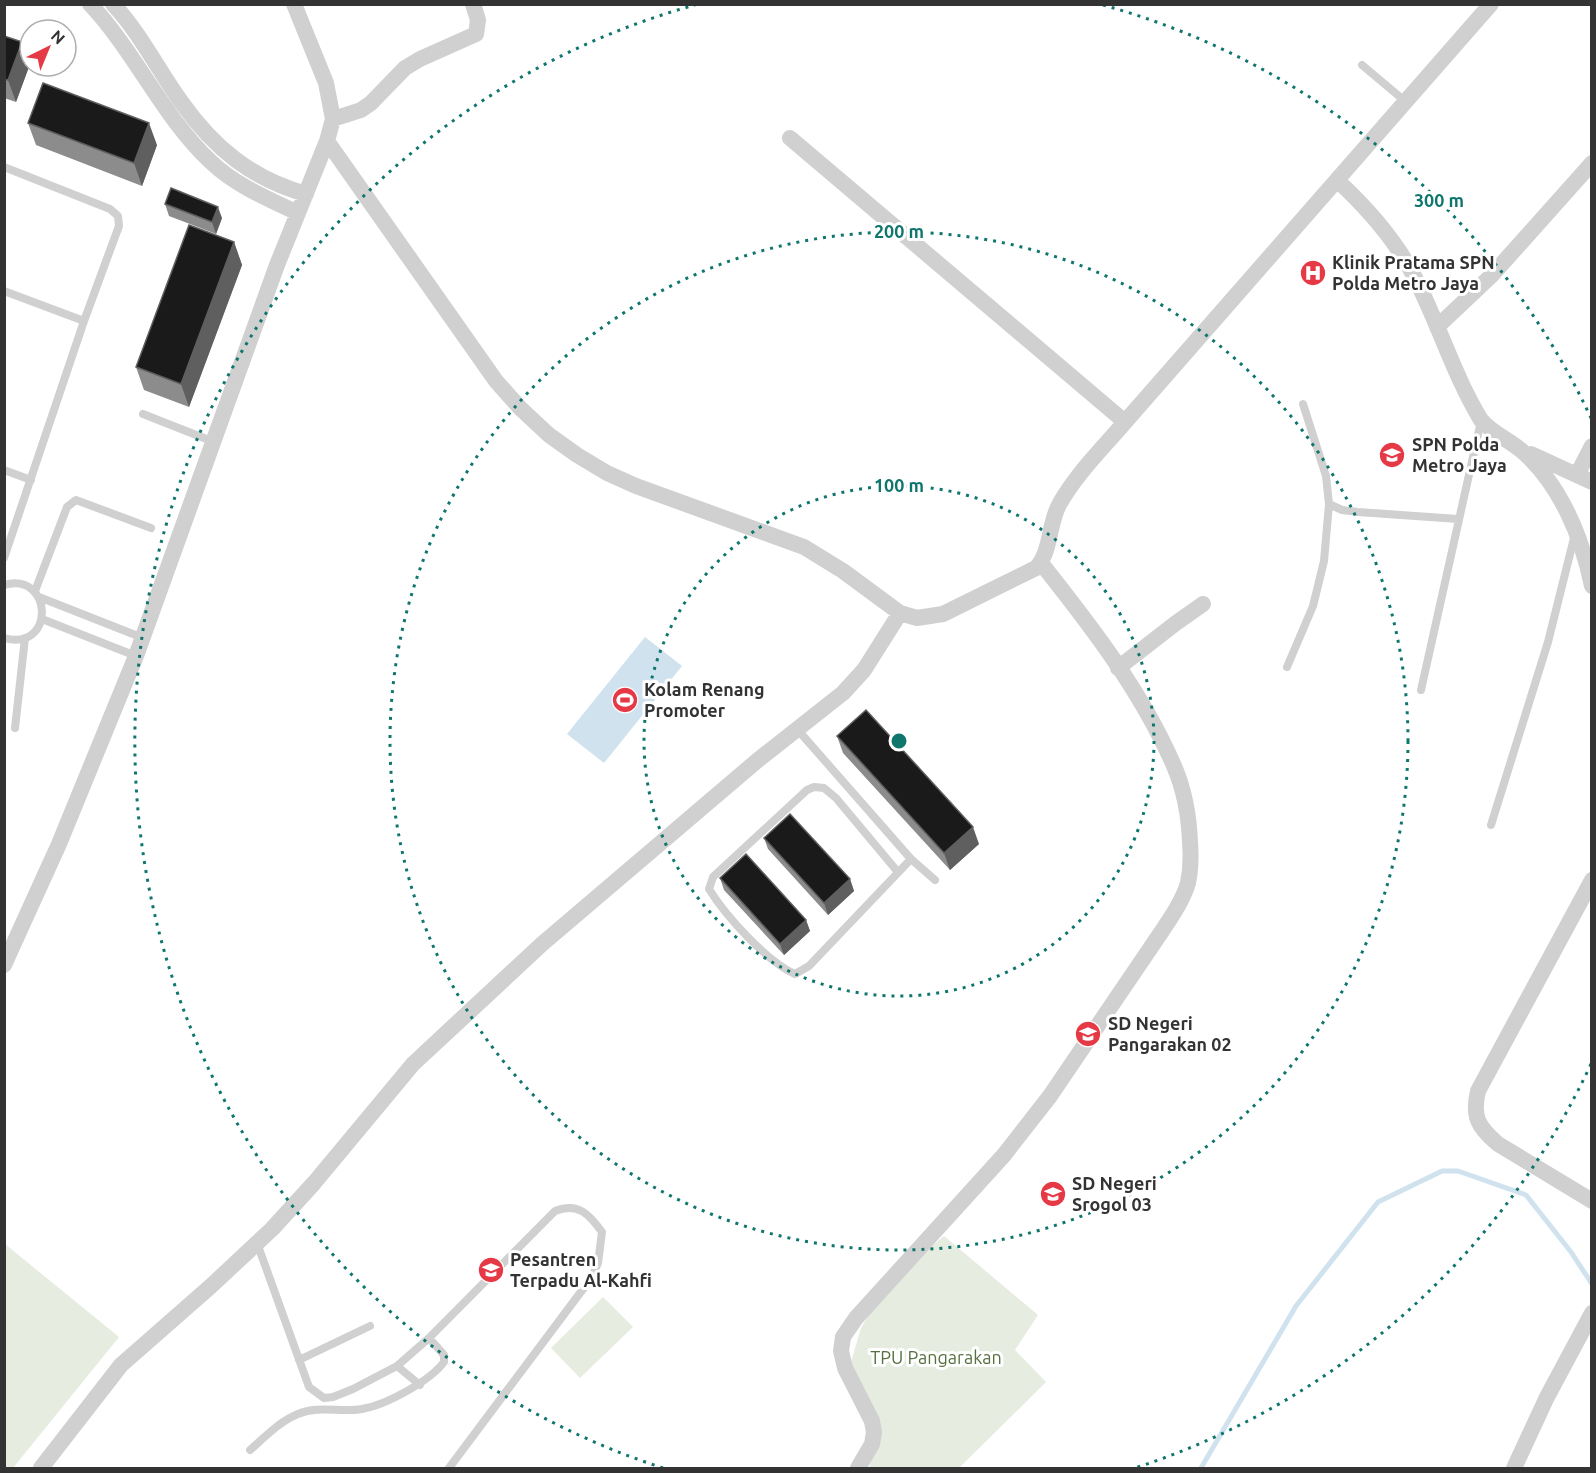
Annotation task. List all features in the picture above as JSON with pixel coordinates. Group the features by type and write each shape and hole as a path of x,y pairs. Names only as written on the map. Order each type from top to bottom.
{"street":[{"path":"90,4 128,35 221,149 237,162 281,187 306,194"},
{"path":"113,4 169,114 209,161 227,176 298,213"},
{"path":"4,965 59,844 136,656 298,213 327,141 333,119 326,83 294,4"},
{"path":"333,119 361,110 371,103 412,63 476,34 478,20 473,4"},
{"path":"327,141 496,381 549,435 576,455 626,482 804,547 843,570 900,613 917,618 931,617 943,614 1029,573 1041,563 1053,517 1060,502 1125,422 1491,4"},
{"path":"790,138 1125,422"},
{"path":"1437,327 1492,275 1592,163"},
{"path":"1338,181 1368,210 1398,249 1413,274 1481,420 1497,436 1584,479 1592,446"},
{"path":"1520,449 1542,470 1556,492 1576,532 1592,586"},
{"path":"858,1468 872,1444 874,1432 872,1421 845,1368 842,1351 843,1337 856,1318 990,1171 1050,1096 1177,908 1188,883 1191,859 1190,831 1185,800 1175,767 1158,732 1118,668 1085,619 1041,563"},
{"path":"1118,668 1203,604"},
{"path":"41,1468 121,1365 257,1243 314,1183 400,1078 425,1052 542,944 797,729 843,693 855,681 900,613"},
{"path":"1592,880 1478,1091 1474,1108 1478,1121 1486,1134 1498,1144 1592,1201"},
{"path":"1514,1468 1547,1397 1592,1313"}],"lane":[{"path":"1362,65 1406,102"},
{"path":"4,167 110,209 118,216 119,226 84,321 4,558"},
{"path":"4,291 84,321"},
{"path":"1287,667 1314,606 1324,561 1329,504 1326,477 1303,404"},
{"path":"143,414 214,442"},
{"path":"1421,690 1481,420"},
{"path":"4,470 31,480"},
{"path":"4,638 16,640 33,634 42,619 43,607 37,594 68,507 76,500 151,528"},
{"path":"1329,504 1342,510 1358,512 1458,519"},
{"path":"1491,825 1548,642 1576,532"},
{"path":"4,585 25,585 37,594 143,638"},
{"path":"42,619 136,656"},
{"path":"15,728 25,638"},
{"path":"797,729 911,859 935,880"},
{"path":"897,871 836,798 824,788 814,787 807,790 713,877 709,889 720,907 762,949 795,974 809,966 897,871 911,859"},
{"path":"257,1243 309,1387 324,1398 353,1389 397,1366 429,1338 555,1211 565,1207 575,1208 591,1216 602,1232 598,1263 592,1277 449,1468"},
{"path":"299,1360 370,1326"},
{"path":"250,1449 299,1413 318,1409 363,1409 420,1385 444,1362 444,1356 429,1338"},
{"path":"397,1366 420,1385"}],"green space":[{"name":"TPU Pangarakan","path":"944,1236 1038,1315 1015,1350 1046,1382 959,1468 869,1468 874,1437 848,1372 861,1328 894,1278"},
{"path":"5,1244 119,1337 13,1468 4,1468"},
{"path":"603,1297 633,1327 580,1378 551,1348"}],"water":[{"name":"Kolam Renang Promoter","path":"645,637 682,666 604,763 567,734"}],"building":[{"path":"4,36 18,41 18,53 8,80 4,79"},
{"path":"43,83 149,123 134,163 28,123"},
{"path":"171,188 218,207 212,222 165,204"},
{"path":"189,225 234,242 181,384 136,367"},
{"path":"866,710 973,827 944,853 837,736"},
{"path":"790,814 850,879 824,903 764,838"},
{"path":"746,854 806,920 780,944 720,878"}],"waterway":[{"path":"1201,1468 1296,1306 1378,1202 1442,1171 1458,1171 1526,1195 1571,1252 1592,1284"}],"place":[{"name":"Klinik Pratama SPN Polda Metro Jaya","path":"1313,273"},
{"name":"SPN Polda Metro Jaya","path":"1392,455"},
{"name":"Kolam Renang Promoter","path":"625,700"},
{"name":"SD Negeri Pangarakan 02","path":"1088,1034"},
{"name":"SD Negeri Srogol 03","path":"1053,1194"},
{"name":"Pesantren Terpadu Al-Kahfi","path":"491,1270"}]}
